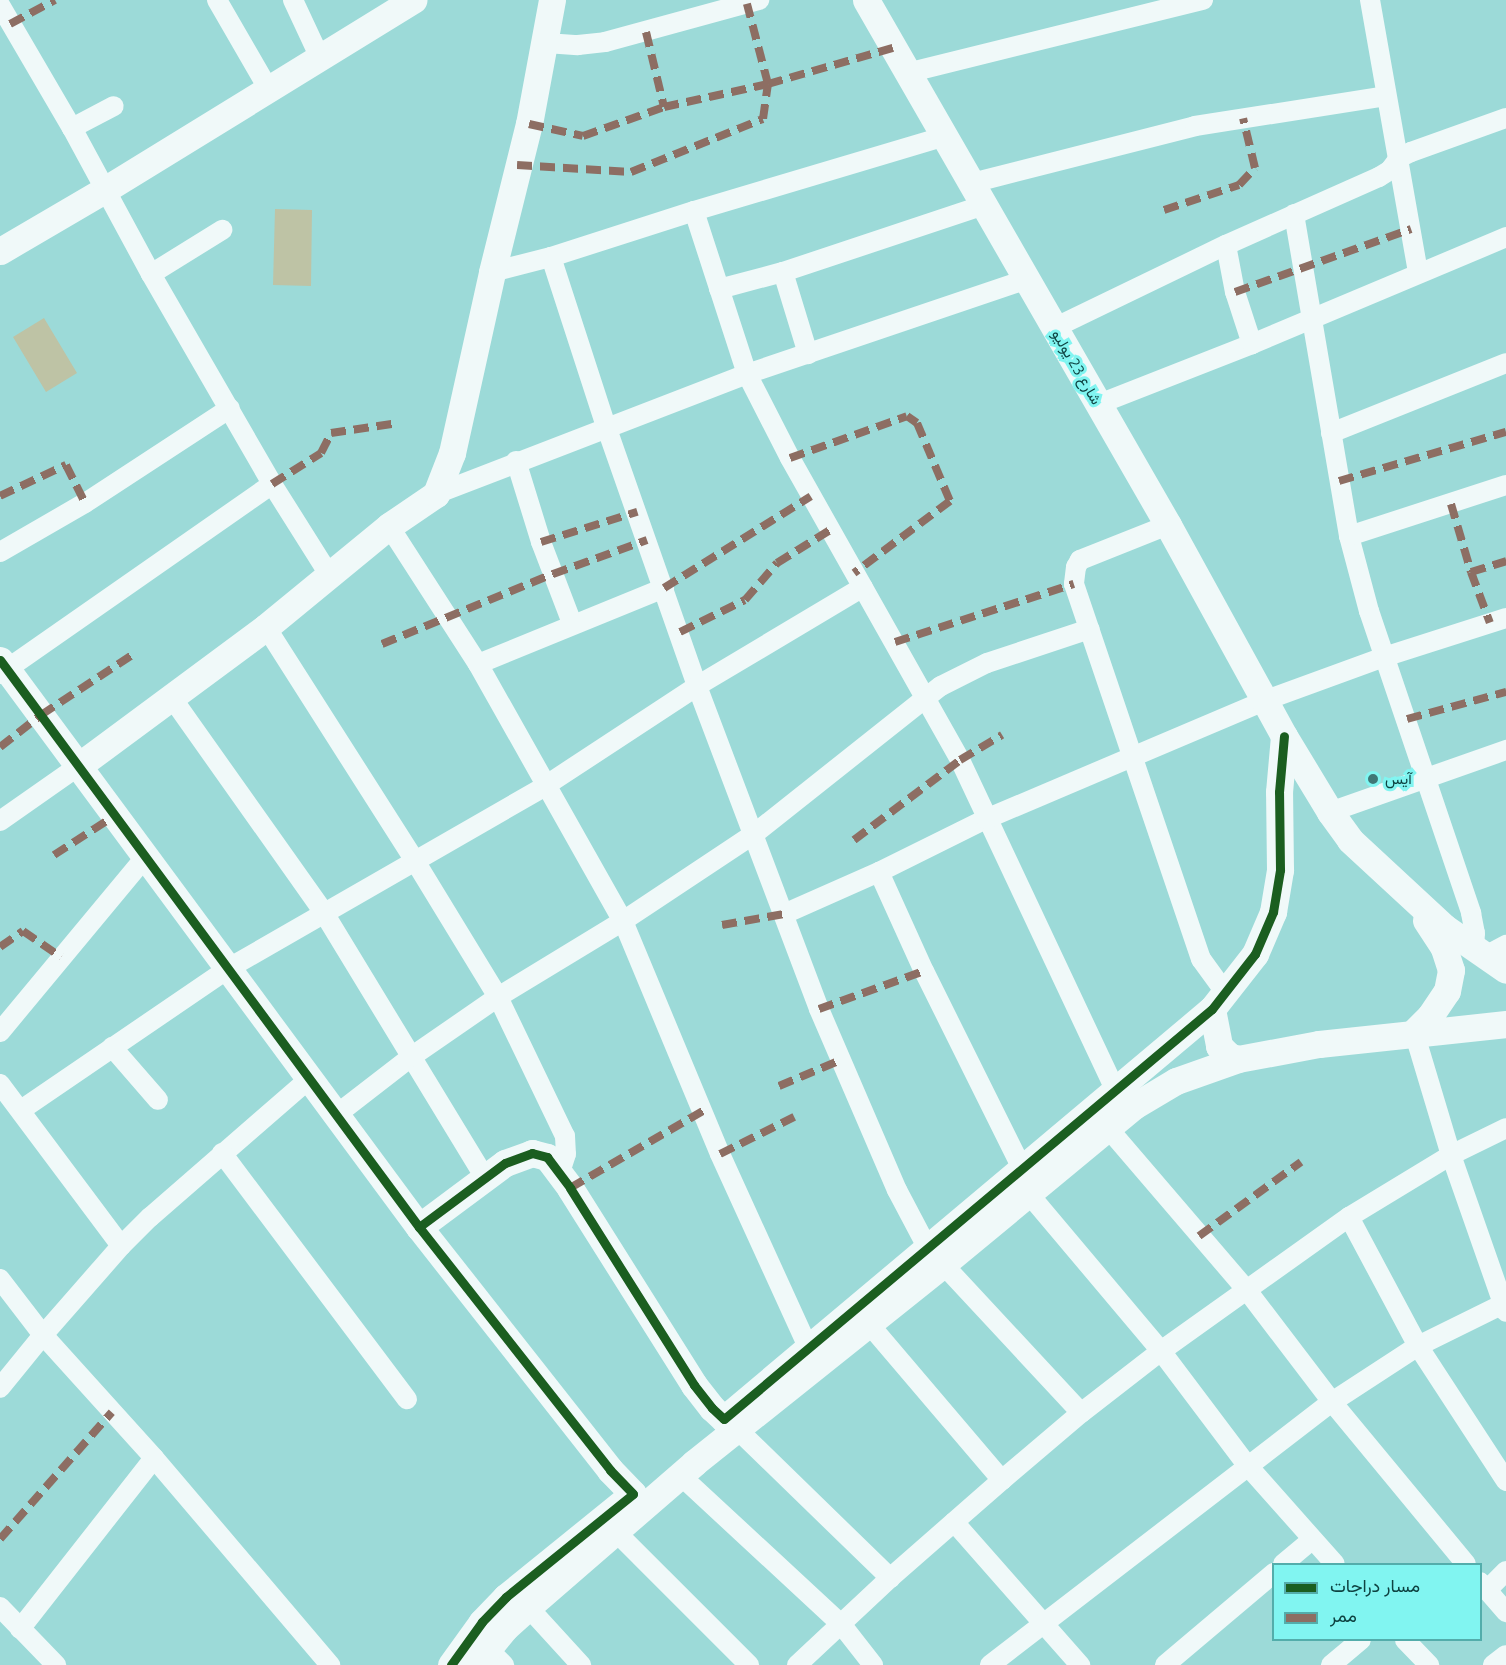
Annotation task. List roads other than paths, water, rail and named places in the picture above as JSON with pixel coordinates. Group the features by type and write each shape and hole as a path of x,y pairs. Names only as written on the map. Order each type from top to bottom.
{"street":[{"path":"217,0 269,90"},
{"path":"293,0 320,57"},
{"path":"0,251 269,90 413,0"},
{"path":"436,494 452,453 546,42 552,0"},
{"path":"546,42 578,45 605,42 759,0"},
{"name":"شارع 23 يوليو","path":"866,0 1168,525 1284,736 1330,812 1350,840 1409,892"},
{"path":"907,73 1203,0"},
{"path":"1370,0 1418,272"},
{"path":"0,5 72,128 151,274 272,484 330,576"},
{"path":"719,289 783,272 978,194 1195,126 1386,96"},
{"path":"72,128 114,106"},
{"path":"1054,328 1226,245 1387,173 1399,158 1506,118"},
{"path":"492,272 551,257 694,211 943,137"},
{"path":"694,211 747,374 790,458 960,760 1116,1092"},
{"path":"1294,214 1349,536 1384,657 1473,919 1493,955"},
{"path":"151,274 222,230"},
{"path":"1099,404 1311,320 1418,272 1506,237"},
{"path":"1226,245 1235,292 1252,344"},
{"path":"551,257 606,426 697,686 840,1060 897,1190 935,1255 1081,1413"},
{"path":"783,272 808,354"},
{"path":"0,821 172,698 266,627 389,526 436,494 606,426 747,374 1027,279"},
{"path":"1331,433 1506,363"},
{"path":"0,552 85,503 230,408"},
{"path":"516,461 541,542 572,624"},
{"path":"272,484 2,668 146,855 419,1227 610,1470 633,1494"},
{"path":"1349,536 1506,486"},
{"path":"1168,525 1080,560 1076,567 1074,584 1201,959 1218,1000 1219,1046 1229,1056 1238,1059"},
{"path":"389,526 478,664 622,921 720,1154 808,1347"},
{"path":"478,664 664,588"},
{"path":"21,1110 229,968 545,786 697,686 863,588"},
{"path":"784,914 879,872 986,819 1133,759 1266,700 1384,657 1506,618"},
{"path":"266,627 415,861 498,997 565,1136 566,1154 560,1173"},
{"path":"336,1115 411,1057 498,997 622,921 754,834 927,699 940,686 969,670 1089,629"},
{"path":"172,698 324,913 484,1176"},
{"path":"451,1665 482,1622 506,1597 680,1475 808,1347 935,1255 1025,1180 1116,1092 1218,1000 1255,954 1273,912 1277,896 1284,736"},
{"path":"1330,812 1506,750"},
{"path":"0,1032 146,855"},
{"path":"879,872 924,972 1025,1180 1247,1465 1334,1563"},
{"path":"1409,892 1444,927 1493,955"},
{"path":"1409,892 1444,948 1450,969 1447,992 1431,1017 1414,1032"},
{"path":"1025,1180 1107,1127 1134,1106 1176,1081 1238,1059 1414,1032 1506,1024"},
{"path":"990,1665 1247,1465 1332,1402 1418,1346 1505,1308 1451,1155 1414,1032"},
{"path":"112,1047 158,1100"},
{"path":"0,1388 121,1246 222,1153 309,1079"},
{"path":"0,1084 121,1246"},
{"path":"1107,1127 1246,1288 1332,1402 1465,1563"},
{"path":"797,1665 890,1578 1002,1480 1081,1413 1161,1352 1246,1288 1349,1216 1451,1155 1506,1128"},
{"path":"222,1153 407,1399"},
{"path":"419,1227 484,1176 516,1157 532,1153 547,1157 560,1173 694,1385 712,1408 890,1578"},
{"path":"1349,1216 1418,1346 1506,1481"},
{"path":"489,1660 528,1607 610,1526 633,1494 869,1324 935,1255"},
{"path":"0,1279 43,1335 154,1458 330,1665"},
{"path":"869,1324 1002,1480"},
{"path":"20,1629 154,1458"},
{"path":"680,1475 841,1624 873,1665"},
{"path":"954,1522 1080,1665"},
{"path":"610,1526 749,1665"},
{"path":"1284,1563 1312,1540"},
{"path":"1506,1571 1484,1586 1506,1612"},
{"path":"1165,1665 1272,1575"},
{"path":"0,1607 56,1665"},
{"path":"528,1607 581,1665"},
{"path":"1331,1665 1360,1641"},
{"path":"1406,1641 1429,1665"},
{"path":"1493,1665 1506,1655"}],"place":[{"name":"آيس","path":"1373,779"}]}
